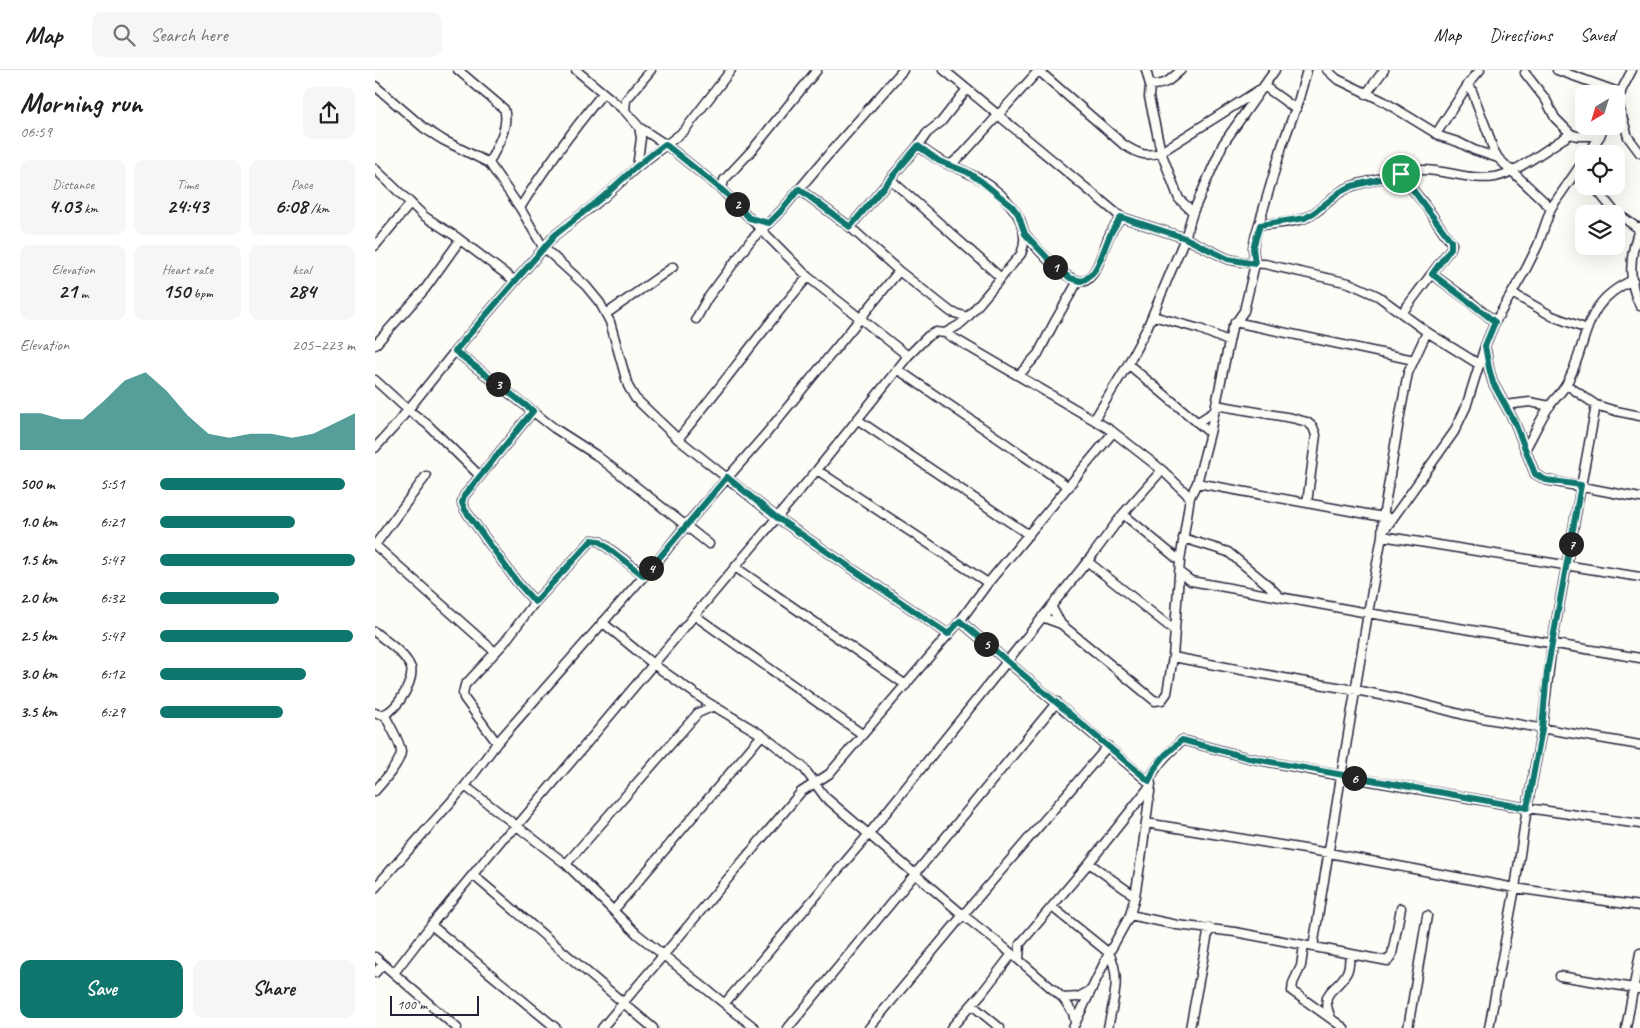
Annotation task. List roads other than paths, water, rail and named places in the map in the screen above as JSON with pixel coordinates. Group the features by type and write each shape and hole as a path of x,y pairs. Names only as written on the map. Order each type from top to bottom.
{"street":[{"path":"458,70 505,112 505,121 500,139 489,164"},
{"path":"467,77 474,70"},
{"path":"576,70 625,111 639,127 665,144 722,190 809,277 861,320 909,356"},
{"path":"625,111 626,100 651,70"},
{"path":"375,448 543,247 637,166 684,131 731,70"},
{"path":"713,184 724,180 753,149 817,70"},
{"path":"696,319 714,290 751,240 781,211 903,70"},
{"path":"944,70 1121,217 1185,238 1228,259 1265,264 1349,283 1378,296 1427,332 1480,366 1489,368"},
{"path":"950,165 963,154 1039,70 1124,145 1139,154 1153,156 1263,87"},
{"path":"1146,70 1150,85 1149,97 1161,152 1179,199 1193,212"},
{"path":"1150,85 1161,85 1181,70"},
{"path":"1042,617 1061,624 1155,701 1162,700 1167,693 1173,657 1180,561 1190,497 1197,483 1210,433 1228,341 1235,322 1244,311 1255,264 1253,248 1282,146 1307,70"},
{"path":"1327,70 1337,79 1383,101 1436,134 1498,158"},
{"path":"1366,94 1384,70"},
{"path":"1436,134 1469,83 1480,70"},
{"path":"1557,70 1590,85"},
{"path":"1624,85 1632,70"},
{"path":"1094,420 1128,364 1153,316 1185,238 1193,212 1227,137 1274,71"},
{"path":"1525,73 1546,100 1555,118 1571,134 1577,136 1600,136"},
{"path":"1469,83 1498,158 1551,208"},
{"path":"375,86 424,128 489,164 520,208 543,247 586,286 611,322 628,386 635,398 678,438 776,517 948,634"},
{"path":"1263,87 1295,109"},
{"path":"850,227 927,133 941,122 967,89"},
{"path":"520,208 561,145 603,93"},
{"path":"612,101 626,100"},
{"path":"1625,125 1628,137 1640,153"},
{"path":"637,166 641,138 639,127"},
{"path":"1260,225 1305,218 1340,192 1352,186 1401,174 1422,170 1485,178 1501,176 1515,170 1571,134"},
{"path":"1594,145 1600,136"},
{"path":"918,146 939,161 967,172 1012,206 1018,214 1025,234 1055,266 1070,278 1078,281 1088,278 1097,265 1111,233 1121,217"},
{"path":"375,169 424,216 515,281"},
{"path":"1383,534 1397,511 1454,432 1466,407 1485,346 1495,322 1537,245 1551,208 1575,173"},
{"path":"1401,174 1451,241 1451,248 1402,313"},
{"path":"890,179 1000,277"},
{"path":"722,190 724,180"},
{"path":"799,189 850,227 899,271 947,309 968,317"},
{"path":"1601,195 1614,211 1639,228 1633,246 1631,263 1632,279 1640,306"},
{"path":"375,246 411,203"},
{"path":"749,218 769,223"},
{"path":"945,333 968,317 1021,254 1025,234"},
{"path":"375,345 413,304 460,240"},
{"path":"606,314 673,267"},
{"path":"375,888 465,786 497,743 765,435 861,320 899,271"},
{"path":"1432,274 1495,322"},
{"path":"1526,448 1550,406 1567,385 1595,312 1603,300 1614,290 1640,274"},
{"path":"678,438 714,396 780,309 809,277"},
{"path":"1019,375 1038,354 1078,281"},
{"path":"1512,293 1551,316 1587,329"},
{"path":"1153,316 1200,329 1228,341"},
{"path":"1235,322 1414,360"},
{"path":"394,973 503,838 517,826 817,470 897,369 928,336 936,332 945,333 1112,431 1162,470 1190,497"},
{"path":"1313,947 1383,534 1383,517 1399,415 1409,372 1427,332"},
{"path":"1485,346 1493,383 1515,423 1535,474 1546,480 1581,485 1640,498"},
{"path":"455,351 554,428 596,455 709,544"},
{"path":"1128,364 1210,433"},
{"path":"897,369 1069,487"},
{"path":"375,380 408,410 427,424 481,476"},
{"path":"1567,385 1596,405 1640,416"},
{"path":"1505,405 1530,402 1550,406"},
{"path":"1489,1028 1542,729 1547,672 1596,405"},
{"path":"1198,422 1215,408 1291,418 1307,422 1313,427 1315,435 1307,503"},
{"path":"533,411 464,496 463,507 517,582 535,602"},
{"path":"858,420 1029,536"},
{"path":"602,1028 801,792 829,774 906,685 960,621 988,583 1069,487 1111,435 1112,431"},
{"path":"817,470 988,583"},
{"path":"725,1003 867,834 1007,662 1123,514 1162,470"},
{"path":"426,476 375,545 495,652"},
{"path":"1197,483 1383,517 1397,511"},
{"path":"1123,514 1180,561"},
{"path":"1383,534 1640,576"},
{"path":"1183,538 1228,552 1279,596"},
{"path":"497,743 468,704 463,693 465,686 535,602 592,540 599,541 644,576"},
{"path":"1087,561 1175,631"},
{"path":"735,567 906,685"},
{"path":"1179,572 1191,581 1368,614 1640,658"},
{"path":"1178,588 1191,581"},
{"path":"1051,606 1061,624"},
{"path":"694,615 862,734"},
{"path":"960,621 1150,783"},
{"path":"602,622 653,664 762,735 803,768 825,797 915,875 1009,951 1063,998 1073,1014 1074,1025"},
{"path":"375,632 406,659 412,670 408,687 393,709 385,715 375,713"},
{"path":"1173,657 1356,690 1415,702 1464,715 1640,745"},
{"path":"697,694 698,713"},
{"path":"788,1028 1057,702"},
{"path":"566,864 698,713 715,706"},
{"path":"375,791 399,761 401,754 385,715"},
{"path":"614,910 762,735"},
{"path":"951,1028 972,1005 1009,951 1020,944 1089,863 1150,783 1160,762 1182,740 1249,758 1342,776 1527,808 1640,824"},
{"path":"869,1028 1108,746"},
{"path":"1074,1025 1129,915 1135,896 1150,783"},
{"path":"465,786 566,864 637,934 755,1028"},
{"path":"1146,823 1329,853 1515,888 1640,906"},
{"path":"1089,863 1135,896"},
{"path":"473,875 653,1028"},
{"path":"1052,907 1109,953 1115,967 1117,979 1108,1028"},
{"path":"1129,915 1388,961 1392,954 1401,908"},
{"path":"1408,1028 1427,916"},
{"path":"431,925 556,1028"},
{"path":"1191,1028 1209,928"},
{"path":"1019,960 1020,944"},
{"path":"1304,945 1301,966 1293,983 1292,991 1344,1028"},
{"path":"1627,1028 1637,989 1640,953"},
{"path":"1331,1018 1326,1000 1348,971 1350,954"},
{"path":"375,957 457,1028"},
{"path":"375,973 383,964"},
{"path":"1560,976 1637,989"},
{"path":"1063,998 1079,997 1091,990"},
{"path":"972,1005 1000,1028"}]}
